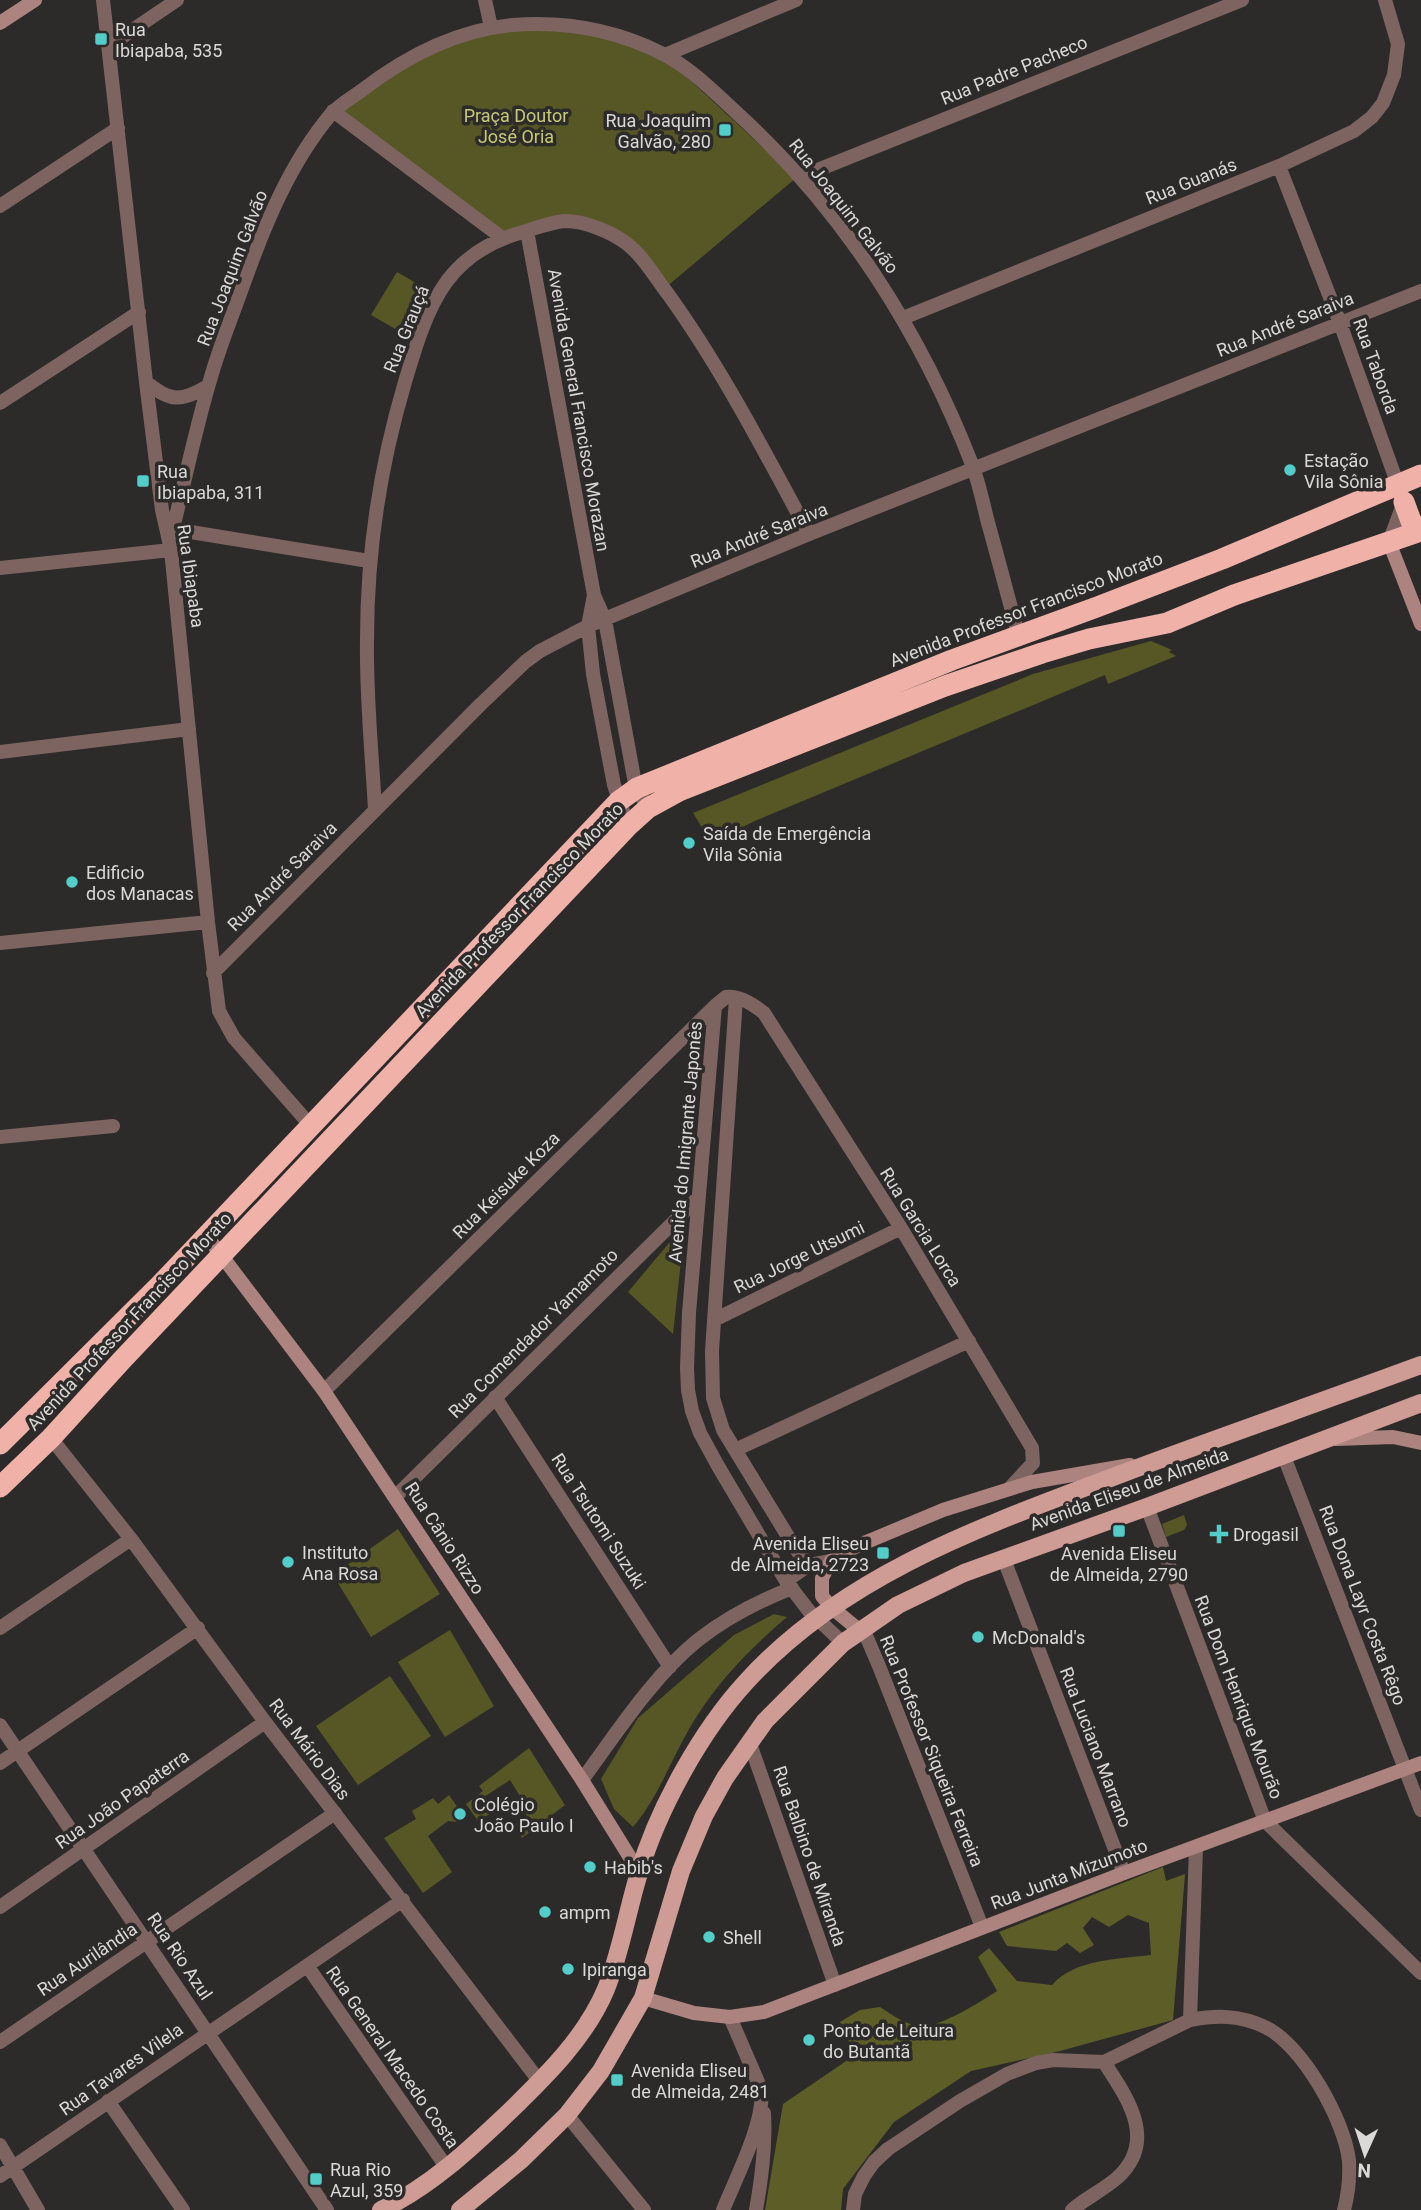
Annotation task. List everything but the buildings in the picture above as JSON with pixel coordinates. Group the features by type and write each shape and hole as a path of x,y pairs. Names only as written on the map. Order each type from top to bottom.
{"highway":[{"name":"Avenida Professor Francisco Morato","path":"0,1444 160,1284 619,801 637,788 952,660 1401,493 1421,475"},
{"path":"1401,493 1411,521 1421,531"},
{"name":"Avenida Professor Francisco Morato","path":"0,1486 51,1438 221,1255 648,808 679,791 798,742 1002,665 1089,639 1167,623 1234,595 1421,531"}],"main road":[{"name":"Avenida Eliseu de Almeida","path":"381,2210 412,2194 480,2140 540,2082 584,2028 604,1992 617,1958 639,1872 669,1797 724,1707 747,1680 824,1613 890,1570 983,1528 1159,1460 1421,1365"},
{"name":"Avenida Eliseu de Almeida","path":"471,2207 567,2115 601,2071 643,1998 681,1871 704,1816 749,1741 783,1701 843,1643 898,1605 1003,1557 1147,1507 1421,1403"}],"street":[{"path":"0,23 35,0"},
{"name":"Rua Ibiapaba","path":"103,0 146,382 170,536 219,1011 234,1038 310,1126"},
{"path":"109,46 177,0"},
{"path":"485,0 491,27"},
{"path":"665,55 796,0"},
{"name":"Rua Padre Pacheco","path":"800,177 1242,0"},
{"name":"Rua Guanás","path":"903,318 1279,166 1354,131 1384,103 1394,75 1398,44 1385,0"},
{"name":"Rua Joaquim Galvão","path":"170,536 208,386 262,235 291,173 333,111 427,49 491,27 539,23 576,26 611,34 665,55 710,88 769,142 864,258 903,318 936,381 974,470 1019,636"},
{"path":"333,111 501,237"},
{"path":"0,206 118,128"},
{"name":"Rua Taborda","path":"1279,166 1340,323 1401,493"},
{"name":"Rua Grauçá","path":"375,810 366,641 369,561 379,489 395,415 414,351 429,314 448,281 464,262 501,237 564,221 583,224 611,234 627,244 649,268 694,331 760,443 809,534"},
{"name":"Avenida General Francisco Morazan","path":"527,231 593,595 605,620 627,751 637,788 648,808"},
{"name":"Rua André Saraiva","path":"213,973 525,662 540,651 588,626 809,534 1421,291"},
{"path":"0,403 139,312"},
{"path":"146,382 161,394 175,398 192,395 208,386"},
{"path":"1401,493 1390,542 1421,624"},
{"path":"0,568 170,536 369,561"},
{"name":"Avenida General Francisco Morazan","path":"593,595 588,626 593,674 605,744 628,826"},
{"path":"0,752 189,729"},
{"path":"0,943 208,922"},
{"name":"Avenida do Imigrante Japonês","path":"736,998 726,997 715,1006 688,1340 688,1390 700,1433 789,1585 824,1613 843,1643"},
{"path":"736,998 714,1320 711,1373 713,1398 723,1430 795,1548 809,1565"},
{"name":"Rua Garcia Lorca","path":"736,998 764,1013 901,1228 1032,1448 1033,1463 1009,1489"},
{"name":"Rua Keisuke Koza","path":"324,1391 715,1006"},
{"path":"0,1137 113,1126"},
{"name":"Rua Comendador Yamamoto","path":"395,1497 699,1197"},
{"name":"Rua Jorge Utsumi","path":"714,1320 901,1228"},
{"name":"Rua Cânio Rizzo","path":"206,1235 324,1391 582,1780 639,1872"},
{"path":"735,1450 969,1341"},
{"name":"Rua Tsutomi Suzuki","path":"495,1397 670,1667"},
{"path":"1324,1439 1393,1437 1421,1443"},
{"name":"Rua Mário Dias","path":"51,1438 131,1539 265,1722 540,2082"},
{"name":"Rua Dona Layr Costa Rêgo","path":"1283,1454 1421,1810"},
{"name":"Avenida Eliseu de Almeida","path":"582,1780 670,1667 697,1641 789,1585 809,1565 831,1562 857,1546 943,1510 1032,1482 1159,1460"},
{"name":"Rua Dom Henrique Mourão","path":"1147,1507 1265,1821 1419,1969"},
{"path":"0,1628 131,1539"},
{"name":"Rua Luciano Marrano","path":"1003,1557 1124,1873"},
{"path":"831,1562 824,1571 820,1585 824,1613 859,1630"},
{"path":"0,1763 198,1628"},
{"name":"Rua Professor Siqueira Ferreira","path":"859,1630 867,1638 879,1666 982,1927"},
{"name":"Rua João Papaterra","path":"0,1907 265,1722"},
{"name":"Rua Rio Azul","path":"0,1725 327,2210"},
{"name":"Rua Balbino de Miranda","path":"749,1741 835,1984"},
{"name":"Rua Junta Mizumoto","path":"643,1998 694,2013 730,2017 764,2012 1124,1873 1421,1763"},
{"name":"Rua Aurilândia","path":"0,2042 335,1813"},
{"path":"1190,2021 1196,1848"},
{"name":"Rua Tavares Vilela","path":"0,2176 208,2032 308,1968 403,1900"},
{"name":"Rua General Macedo Costa","path":"308,1968 447,2168"},
{"path":"853,2210 855,2194 874,2162 888,2149 960,2101 1007,2074 1036,2063 1062,2060 1104,2062 1190,2021 1219,2016 1238,2017 1267,2027 1286,2043 1304,2064 1332,2107 1349,2160 1349,2182 1344,2210"},
{"path":"730,2017 761,2090 763,2101 765,2138 755,2210"},
{"path":"1072,2210 1116,2179 1131,2162 1136,2150 1135,2117 1124,2092 1104,2062"},
{"path":"108,2101 183,2210"},
{"path":"723,2210 751,2142 763,2101"},
{"path":"567,2115 644,2210"},
{"path":"0,2145 38,2210"}],"green space":[{"name":"Praça Doutor José Oria","path":"491,29 588,29 664,56 796,178 665,288 650,267 581,221 501,236 334,113 430,50"},
{"path":"397,272 423,287 397,330 371,315"},
{"path":"1151,641 1172,650 1169,652 1176,656 1108,684 1105,675 755,821 711,842 693,813 1033,674"},
{"path":"685,1224 673,1334 628,1292"},
{"path":"1184,1515 1187,1525 1184,1530 1166,1537 1162,1524"},
{"path":"398,1529 440,1594 371,1637 333,1575"},
{"path":"774,1614 787,1617 738,1663 706,1702 643,1815 633,1827 614,1809 601,1779 638,1718 734,1635"},
{"path":"450,1630 494,1706 445,1737 398,1662"},
{"path":"390,1676 431,1736 358,1785 316,1726"},
{"path":"529,1748 565,1805 522,1838 515,1824 527,1816 519,1804 523,1801 510,1780 484,1797 493,1812 478,1821 466,1804 483,1791 479,1786"},
{"path":"449,1795 463,1815 456,1822 448,1821 428,1836 452,1872 423,1893 384,1838 416,1819 412,1811 433,1798 438,1804"}],"shaded area":[{"path":"1163,1867 1166,1881 1185,1874 1173,2020 1060,2051 971,2071 894,2122 843,2189 841,2210 765,2210 783,2104 855,2055 840,2022 860,2010 880,2007 905,2022 921,2026 938,2023 960,2013 997,1991 978,1957 989,1948 1017,1981 1052,1985 1061,1976 1085,1965 1151,1955 1149,1923 1128,1915 1109,1927 1092,1917 1083,1928 1094,1945 1080,1953 1067,1943 1056,1951 1007,1946 999,1932"}],"place":[{"name":"Rua Ibiapaba, 535","path":"101,39"},
{"name":"Rua Joaquim Galvão, 280","path":"725,130"},
{"name":"Estação Vila Sônia","path":"1290,470"},
{"name":"Rua Ibiapaba, 311","path":"143,481"},
{"name":"Saída de Emergência Vila Sônia","path":"689,843"},
{"name":"Edificio dos Manacas","path":"72,882"},
{"name":"Avenida Eliseu de Almeida, 2790","path":"1119,1531"},
{"name":"Drogasil","path":"1219,1534"},
{"name":"Avenida Eliseu de Almeida, 2723","path":"883,1553"},
{"name":"Instituto Ana Rosa","path":"288,1562"},
{"name":"McDonald's","path":"978,1637"},
{"name":"Colégio João Paulo I","path":"460,1814"},
{"name":"Habib's","path":"590,1867"},
{"name":"ampm","path":"545,1912"},
{"name":"Shell","path":"709,1937"},
{"name":"Ipiranga","path":"568,1969"},
{"name":"Ponto de Leitura do Butantã","path":"809,2040"},
{"name":"Avenida Eliseu de Almeida, 2481","path":"617,2080"},
{"name":"Rua Rio Azul, 359","path":"316,2179"}]}
